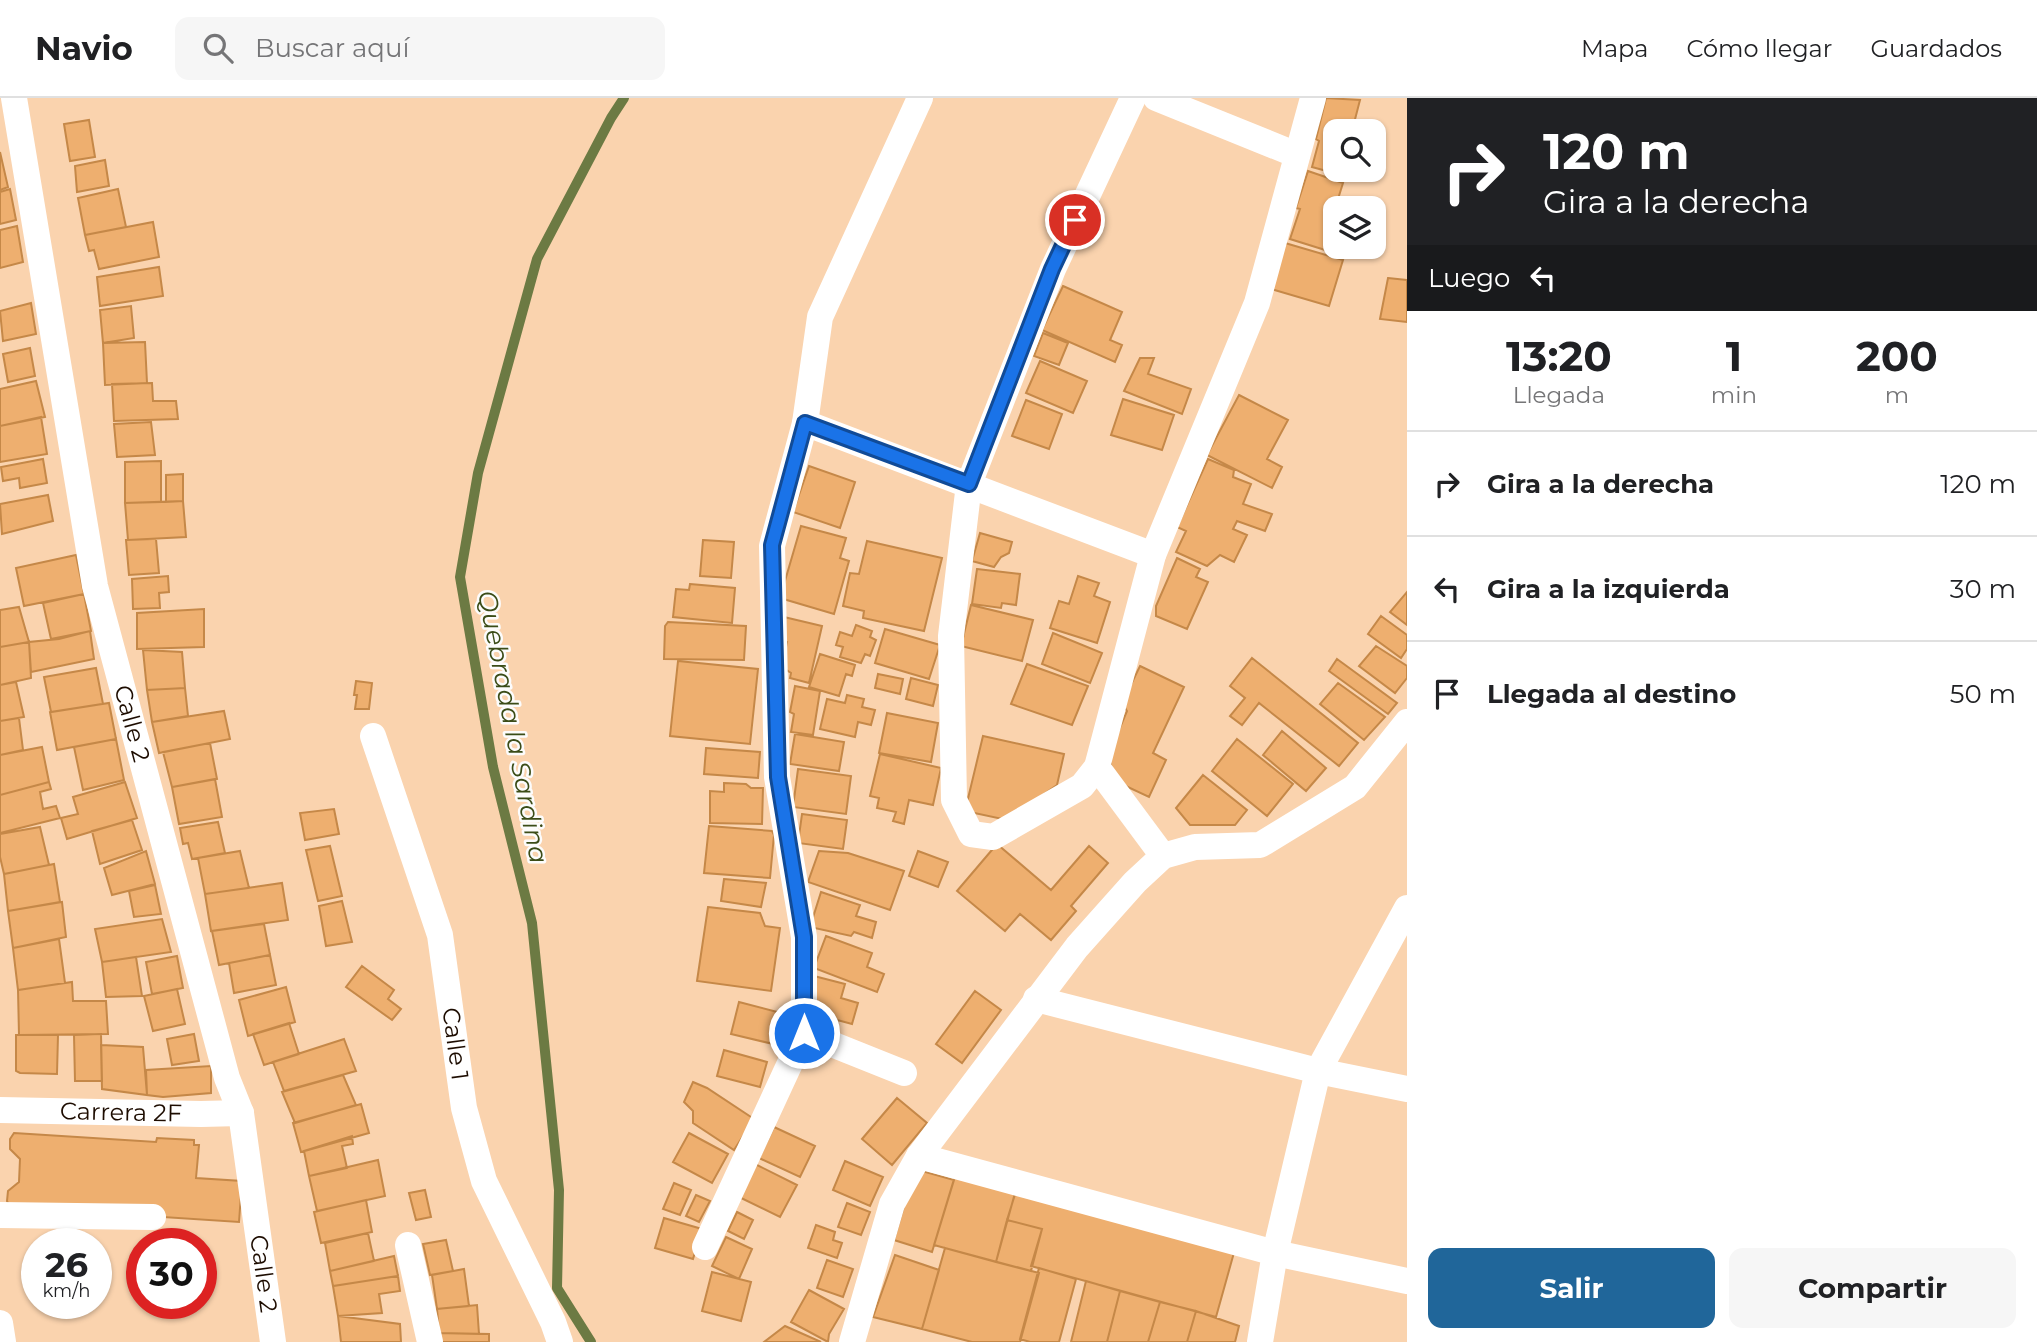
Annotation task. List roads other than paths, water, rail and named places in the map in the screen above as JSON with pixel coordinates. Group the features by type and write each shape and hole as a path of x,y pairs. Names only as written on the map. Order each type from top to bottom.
{"street":[{"name":"Calle 2","path":"14,98 95,586 227,1078 241,1113 273,1342"},
{"path":"705,1247 804,1033 804,937 778,777 772,545 805,423 820,317 920,98"},
{"path":"1133,98 1052,269 969,484 951,636 954,800 971,834 993,837 1082,786 1097,767 1153,555 1257,303 1313,98"},
{"path":"1156,98 1297,155"},
{"path":"805,423 1153,555"},
{"path":"852,1342 892,1204 919,1156 1035,999 1135,882 1163,856 1195,847 1260,845 1355,788 1407,722"},
{"name":"Calle 1","path":"373,736 439,935 464,1108 484,1181 553,1322 560,1342"},
{"path":"1097,767 1163,856"},
{"path":"1260,1342 1275,1253 1318,1072 1407,908"},
{"path":"1035,999 1318,1072 1407,1089"},
{"path":"804,1033 904,1073"},
{"name":"Carrera 2F","path":"0,1110 241,1113"},
{"path":"919,1156 1275,1253 1407,1281"},
{"path":"0,1215 153,1217"},
{"path":"408,1245 430,1342"},
{"path":"0,1322 3,1342"}],"waterway":[{"name":"Quebrada la Sardina","path":"591,1342 557,1288 559,1190 532,923 493,767 460,577 478,473 537,259 624,98"}]}
